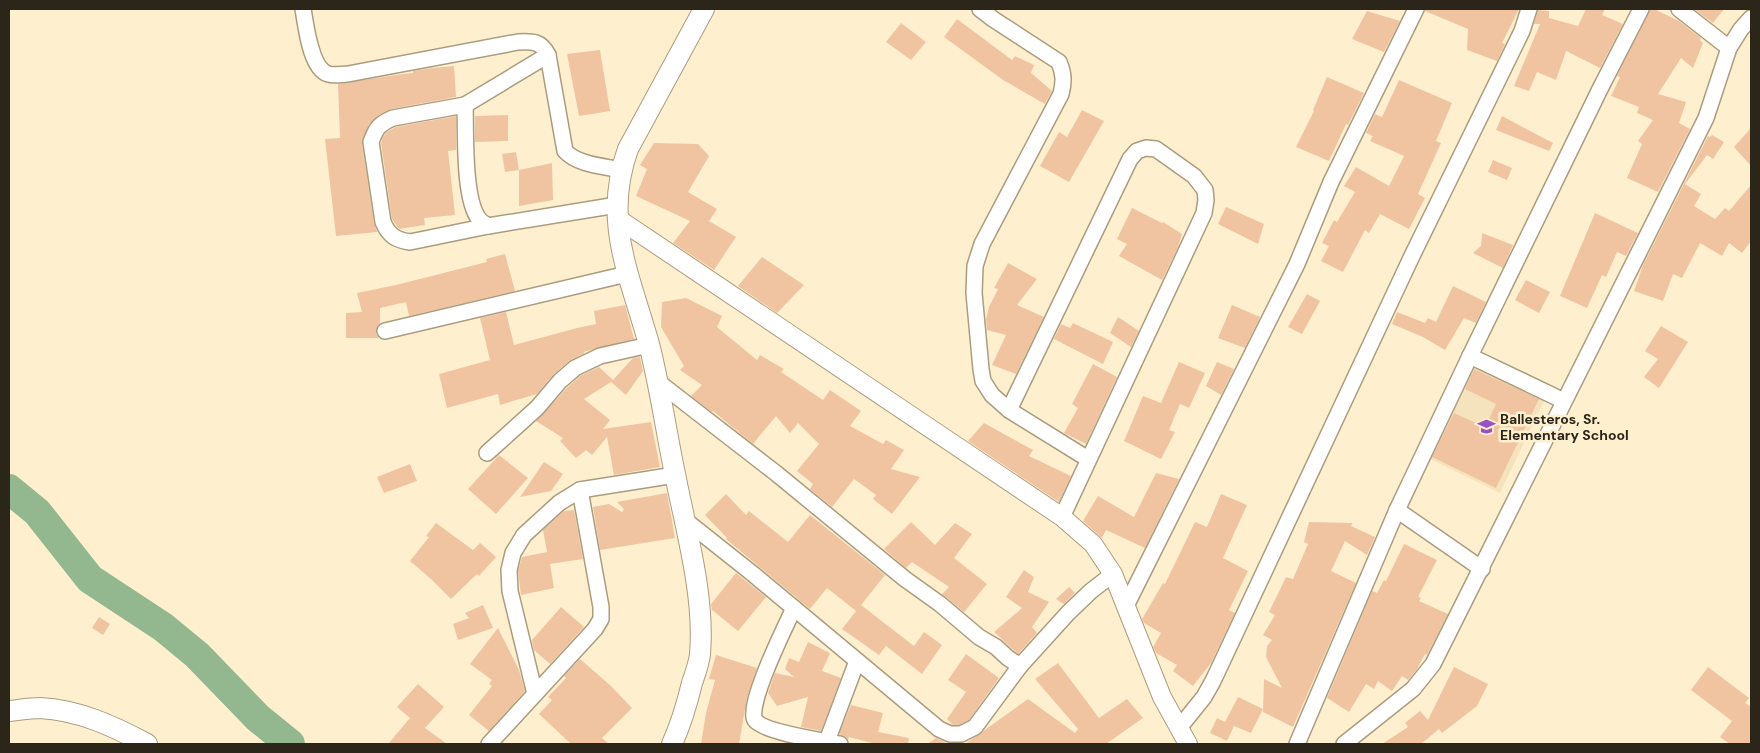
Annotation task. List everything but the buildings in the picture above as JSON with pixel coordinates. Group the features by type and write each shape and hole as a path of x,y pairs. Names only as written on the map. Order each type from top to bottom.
{"main road":[{"path":"672,744 681,724 700,657 701,632 695,578 685,520 649,345 627,274 617,212 621,170 628,149 704,9"},
{"path":"9,711 39,708 77,713 116,728 147,744"}],"street":[{"path":"303,9 314,56 322,70 328,74 348,74 518,42 530,41 538,43 548,55 565,151 569,156 578,160 621,170"},
{"path":"980,9 1059,62 1063,71 1064,82 1061,94 982,244 976,266 974,293 983,381 992,396 1010,410 1088,459"},
{"path":"1126,606 1297,264 1331,182 1416,9"},
{"path":"1179,728 1204,697 1213,681 1411,258 1522,31 1529,9"},
{"path":"1297,744 1397,510 1470,356 1641,9"},
{"path":"1679,9 1729,48"},
{"path":"1344,744 1412,689 1433,664 1706,118 1729,48 1741,29 1751,18"},
{"path":"548,55 465,105 393,118 383,122 375,130 371,142 383,222 388,233 398,240 410,242 488,226 617,212 1062,517 1093,544 1113,574 1162,697 1188,744"},
{"path":"465,105 469,187 474,211 479,219 488,226"},
{"path":"1010,410 1130,159 1137,150 1156,148 1194,176 1205,190 1204,213 1062,517"},
{"path":"385,331 627,274"},
{"path":"486,452 537,408 560,381 575,368 600,356 649,345"},
{"path":"1470,356 1564,400"},
{"path":"657,381 778,474 905,579 940,604 979,637 1020,666"},
{"path":"535,694 510,591 509,570 513,553 524,535 559,503 580,490 675,475"},
{"path":"489,744 595,629 601,619 601,608 580,490"},
{"path":"1397,510 1482,569"},
{"path":"685,520 939,729 950,734 961,734 976,727 1020,666 1068,613 1091,591 1113,574"},
{"path":"794,608 758,692 754,714 755,720 766,728 834,743 857,662"}],"shaded area":[{"name":"Ballesteros, Sr. Elementary School","path":"1471,360 1546,397 1500,493 1428,458"}],"waterway":[{"path":"9,489 37,512 90,579 163,627 197,655 258,718 290,744"}],"place":[{"name":"Ballesteros, Sr. Elementary School","path":"1486,427"}]}
